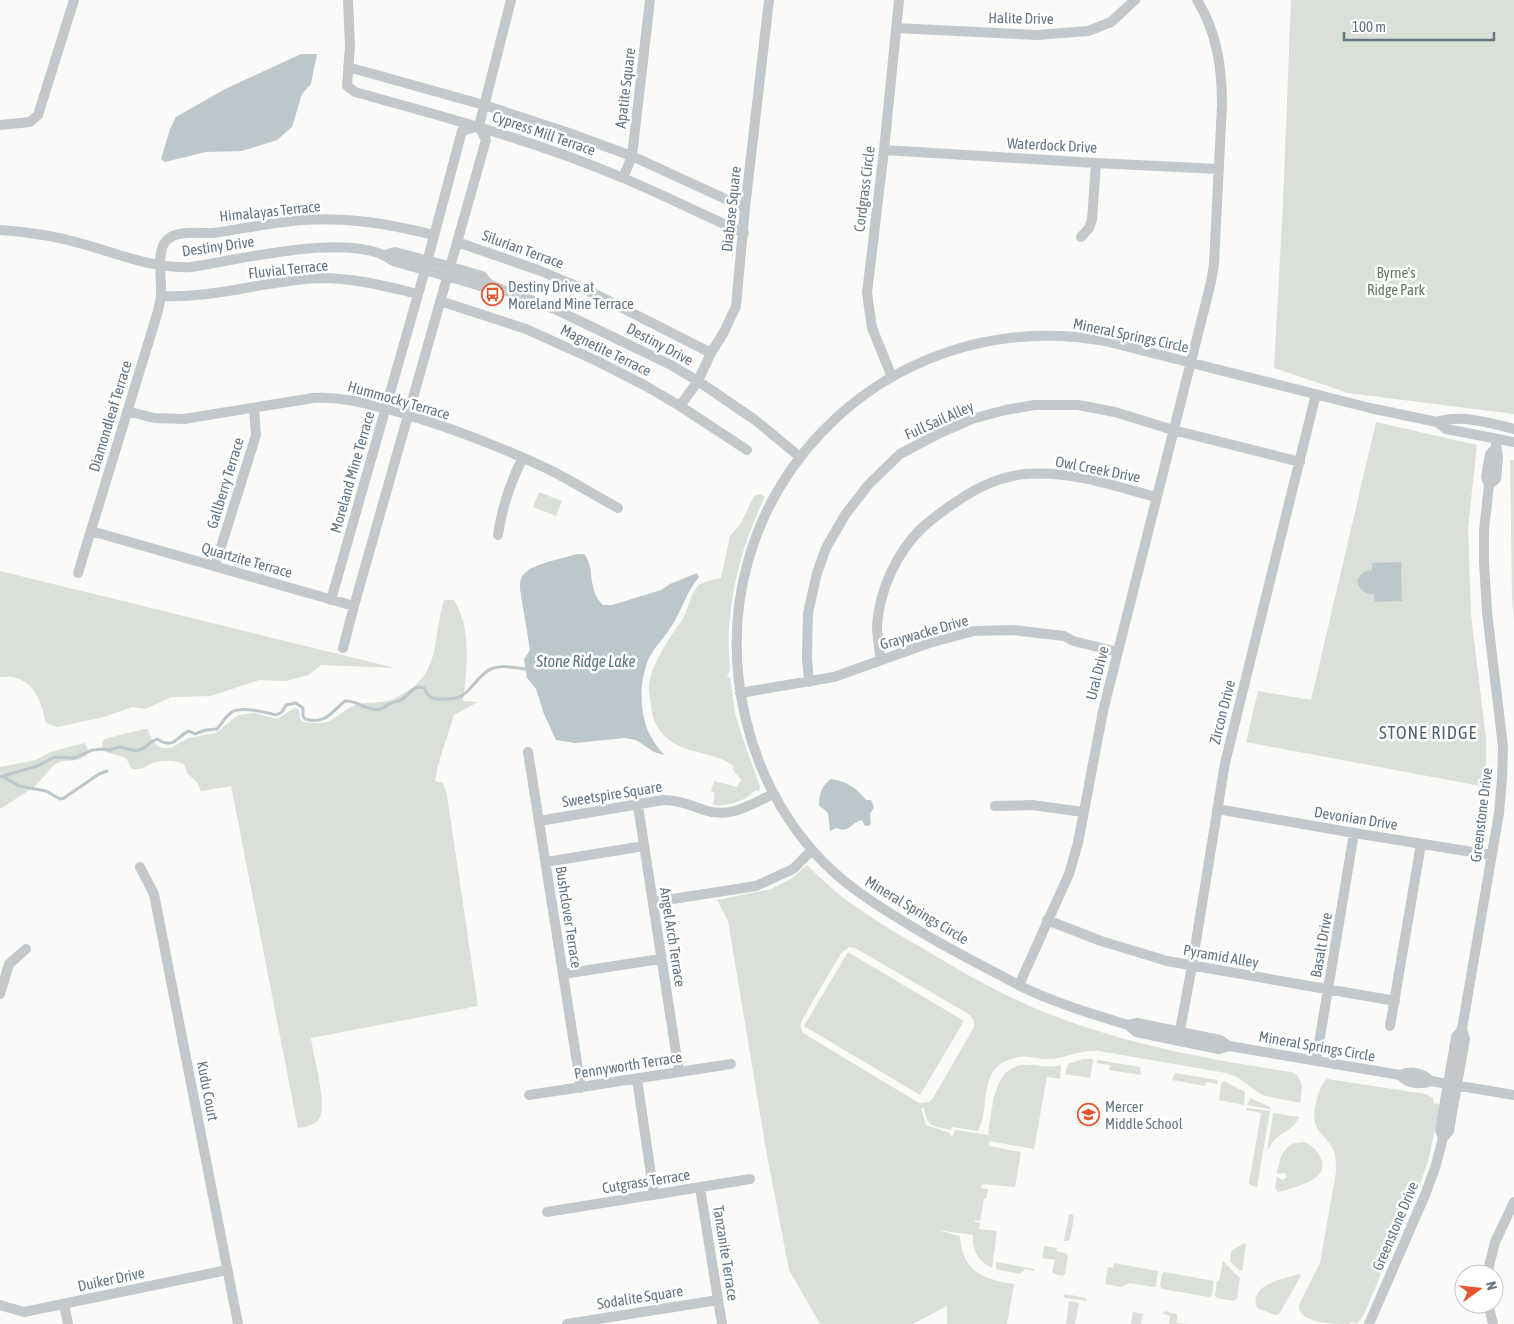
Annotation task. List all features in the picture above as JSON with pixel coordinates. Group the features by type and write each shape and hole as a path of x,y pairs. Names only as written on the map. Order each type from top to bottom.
{"street":[{"path":"0,125 30,122 38,115 74,0"},
{"name":"Cypress Mill Terrace","path":"348,0 350,46 347,86 355,92 479,126 550,150 623,178 744,234"},
{"path":"343,648 486,140 479,126 511,0"},
{"name":"Apatite Square","path":"623,178 632,156 650,0"},
{"name":"Diabase Square","path":"680,406 698,381 736,306 745,208 769,0"},
{"name":"Cordgrass Circle","path":"892,377 872,328 867,293 899,0"},
{"name":"Halite Drive","path":"896,28 1037,35 1088,31 1111,22 1135,0"},
{"path":"1191,362 1214,264 1222,105 1220,60 1212,32 1197,0"},
{"name":"Cypress Mill Terrace","path":"348,67 484,104 632,156 745,208"},
{"name":"Moreland Mine Terrace","path":"331,600 462,131 479,126"},
{"name":"Waterdock Drive","path":"884,150 1218,169"},
{"path":"1081,238 1089,228 1092,220 1096,163"},
{"name":"Himalayas Terrace","path":"160,265 162,245 175,235 212,233 303,220 376,222 434,235"},
{"name":"Destiny Drive","path":"0,230 22,231 60,238 138,261 191,267 310,248 357,249 385,255 395,252 480,286 490,285 526,297 654,356 698,381 755,420 800,457"},
{"name":"Silurian Terrace","path":"458,242 538,270 589,291 711,353"},
{"name":"Diamondleaf Terrace","path":"78,573 158,311 161,296 160,265"},
{"name":"Fluvial Terrace","path":"161,296 204,295 319,278 360,280 418,294"},
{"name":"Magnetite Terrace","path":"440,301 526,329 597,361 680,406 747,450"},
{"name":"Mineral Springs Circle","path":"1514,442 1496,443 1446,429 1437,422 1391,413 1090,338 1028,336 959,348 917,364 892,377 846,410 828,426 800,457 780,486 761,524 745,572 738,619 736,653 740,693 748,730 756,754 773,794 812,850 840,878 870,901 944,946 1019,985 1063,1003 1128,1025 1137,1023 1178,1037 1220,1040 1229,1046 1400,1075 1407,1072 1424,1074 1431,1081 1514,1095"},
{"name":"Ural Drive","path":"1019,985 1069,874 1078,843 1102,711 1191,362"},
{"name":"Zircon Drive","path":"1178,1037 1192,966 1225,762 1316,394"},
{"name":"Hummocky Terrace","path":"127,411 154,418 173,420 313,398 351,400 408,415 523,458 548,469 618,508"},
{"name":"Full Sail Alley","path":"809,682 808,614 817,573 826,548 845,514 863,491 900,454 972,418 1035,405 1078,405 1115,412 1173,430 1300,462"},
{"name":"Gallberry Terrace","path":"215,566 256,435 254,408"},
{"name":"Mineral Springs Circle","path":"1437,422 1448,418 1514,429"},
{"name":"Greenstone Drive","path":"1369,1324 1426,1195 1443,1138 1450,1131 1453,1085 1465,1039 1462,1029 1501,796 1503,762 1501,731 1484,578 1484,530 1489,485 1496,479 1498,457 1496,443 1499,425"},
{"path":"498,536 509,490 523,458"},
{"name":"Owl Creek Drive","path":"881,660 877,624 881,600 902,552 921,528 968,494 992,482 1025,474 1063,474 1156,497"},
{"name":"Quartzite Terrace","path":"90,531 354,606"},
{"name":"Graywacke Drive","path":"740,693 834,678 929,643 974,631 1013,630 1064,636 1073,641 1118,652"},
{"name":"Bushclover Terrace","path":"528,752 581,1088"},
{"name":"Sweetspire Square","path":"539,821 638,806 663,800 676,800 707,811 725,813 738,811 773,794"},
{"path":"995,806 1032,805 1084,812"},
{"name":"Angel Arch Terrace","path":"638,806 660,959 679,1072"},
{"name":"Devonian Drive","path":"1216,809 1354,834 1491,855"},
{"name":"Basalt Drive","path":"1316,1061 1354,834"},
{"path":"1390,1026 1421,844"},
{"path":"546,862 644,846"},
{"path":"653,902 756,886 792,869 812,850"},
{"name":"Kudu Court","path":"140,867 154,894 238,1324"},
{"name":"Pyramid Alley","path":"1047,920 1101,941 1167,961 1395,1000"},
{"path":"0,994 9,964 26,949"},
{"path":"563,974 660,959"},
{"name":"Pennyworth Terrace","path":"529,1096 732,1064"},
{"path":"638,1079 654,1195"},
{"name":"Cutgrass Terrace","path":"547,1212 750,1180"},
{"name":"Tanzanite Terrace","path":"700,1188 722,1324"},
{"path":"1490,1264 1495,1242 1514,1202"},
{"name":"Duiker Drive","path":"0,1305 24,1312 227,1270"},
{"name":"Sodalite Square","path":"567,1324 612,1320 718,1300"},
{"path":"64,1304 68,1324"}],"green space":[{"name":"Byrne's Ridge Park","path":"1291,0 1514,0 1514,414 1348,393 1274,368"},
{"path":"1376,422 1477,445 1468,528 1471,615 1486,738 1486,787 1246,742 1258,691 1311,700"},
{"path":"1510,460 1514,460 1514,622 1512,596"},
{"path":"539,492 562,501 556,516 533,507"},
{"path":"760,494 765,497 751,528 733,593 729,633 730,670 727,676 730,678 735,713 760,787 759,791 755,790 747,798 730,804 713,805 715,793 711,791 714,781 737,787 741,780 733,770 733,766 725,761 678,745 662,733 652,713 649,682 658,659 683,619 696,588 704,582 721,578 730,536 741,523 754,496"},
{"path":"0,571 395,668 321,665 309,675 285,681 259,680 211,696 172,697 145,709 132,707 104,717 57,727 46,723 37,696 29,685 14,677 0,677"},
{"path":"444,600 454,600 464,624 467,662 463,701 478,702 454,715 438,765 435,781 443,783 447,795 478,1006 311,1038 321,1092 321,1112 319,1119 315,1123 298,1128 231,786 201,791 197,782 187,773 184,764 174,761 155,762 142,768 132,769 125,758 104,751 102,744 104,739 148,729 151,738 157,746 171,748 188,738 216,733 238,715 255,713 277,719 294,708 299,709 300,718 303,722 321,723 334,719 348,708 356,705 393,699 409,690 428,670"},
{"path":"84,743 88,749 87,755 82,758 57,763 36,785 0,809 0,767 35,760 51,752"},
{"path":"807,865 840,895 885,926 986,985 1052,1015 1081,1026 1140,1043 1231,1062 1292,1072 1301,1081 1300,1103 1262,1095 1237,1077 1226,1073 1099,1051 1086,1051 1050,1059 1019,1057 1005,1061 996,1068 990,1077 982,1121 978,1131 952,1127 951,1130 936,1127 929,1123 924,1108 921,1108 926,1125 950,1133 951,1136 953,1136 955,1130 990,1135 988,1133 993,1102 999,1082 1005,1074 1012,1068 1022,1065 1051,1067 1061,1065 1060,1079 1047,1077 1034,1149 989,1141 989,1146 1021,1152 1015,1187 982,1184 981,1188 988,1189 980,1221 975,1220 975,1222 980,1223 979,1229 997,1231 992,1268 976,1254 973,1245 973,1235 938,1230 959,1236 967,1262 978,1273 991,1279 1014,1284 1007,1324 947,1324 947,1306 913,1324 820,1324 789,1270 766,1150 728,921 717,900 771,889 791,879","holes":["849,947 855,948 967,1013 973,1020 973,1029 929,1102 919,1103 803,1033 800,1026 802,1020 841,953"]},
{"path":"848,952 964,1021 920,1095 804,1026"},
{"path":"1084,1059 1092,1059 1093,1061 1090,1078 1065,1074 1068,1064"},
{"path":"1098,1060 1140,1067 1141,1075 1109,1070 1110,1065 1096,1063"},
{"path":"1175,1073 1217,1080 1218,1084 1206,1082 1205,1086 1172,1080"},
{"path":"1327,1079 1426,1094 1433,1098 1434,1104 1440,1105 1428,1162 1419,1187 1394,1245 1392,1245 1364,1314 1356,1324 1352,1322 1350,1324 1319,1322 1304,1316 1300,1311 1299,1305 1320,1263 1336,1172 1333,1149 1316,1126 1314,1115 1318,1094"},
{"path":"1224,1081 1245,1092 1244,1105 1219,1100 1221,1084"},
{"path":"1250,1098 1270,1107 1270,1109 1247,1105"},
{"path":"1247,1108 1270,1111 1257,1187 1249,1183 1261,1113 1246,1110"},
{"path":"1273,1113 1299,1117 1292,1126 1274,1140 1267,1152"},
{"path":"1303,1142 1318,1152 1321,1157 1322,1168 1320,1173 1308,1182 1278,1192 1275,1188 1277,1177 1283,1180 1287,1177 1285,1173 1277,1174 1281,1157 1291,1145"},
{"path":"1069,1214 1072,1214 1074,1217 1070,1239 1064,1241"},
{"path":"1244,1243 1246,1244 1242,1271 1240,1271 1230,1262 1231,1251"},
{"path":"1044,1246 1057,1248 1056,1251 1068,1255 1065,1274 1062,1276 1052,1272 1055,1260 1042,1258"},
{"path":"1223,1261 1240,1278 1237,1299 1234,1301 1217,1298 1215,1295"},
{"path":"996,1262 1034,1269 1034,1271 1025,1269 1020,1274 996,1269"},
{"path":"1114,1263 1158,1271 1156,1286 1130,1283 1121,1287 1105,1284 1108,1267 1113,1268"},
{"path":"1164,1272 1214,1281 1212,1295 1209,1297 1162,1289 1160,1286"},
{"path":"1299,1274 1301,1276 1279,1314 1275,1315 1257,1308 1256,1300 1262,1288"},
{"path":"1065,1294 1086,1298 1087,1301 1065,1298 1063,1296"},
{"path":"1069,1301 1079,1303 1075,1324 1066,1324"},
{"path":"1164,1311 1177,1314 1177,1323 1190,1324 1169,1324 1170,1316 1163,1314"},
{"path":"1133,1312 1143,1314 1141,1324 1131,1324"}],"water":[{"path":"301,54 317,54 311,84 302,94 292,127 277,140 242,151 206,152 165,162 161,159 170,129 176,117 225,89"},
{"name":"Stone Ridge Lake","path":"577,554 584,554 588,560 595,592 603,605 612,605 661,590 670,584 697,573 699,577 673,624 653,651 645,670 642,703 645,724 652,739 664,755 654,752 636,740 625,738 575,743 556,740 544,714 536,689 527,678 524,659 530,650 520,589 522,577 528,570 534,567"},
{"path":"1401,562 1402,601 1375,602 1374,594 1365,593 1361,590 1357,581 1363,573 1372,570 1372,563"},
{"path":"831,779 846,783 859,792 866,800 871,800 874,807 870,814 871,824 865,826 862,820 847,829 836,828 830,831 828,813 819,805 822,790"}],"waterway":[{"path":"0,777 37,766 55,757 74,758 92,750 109,750 120,747 137,751 157,739 171,743 189,731 195,734 217,729 236,710 254,710 276,715 282,712 286,705 296,703 303,708 305,719 318,720 328,716 345,701 378,709 401,700 412,690 421,687 432,698 453,699 466,693 482,675 491,669 504,667 525,669"},
{"path":"4,777 19,786 46,791 60,799 99,774 107,771"}],"place":[{"name":"Destiny Drive at Moreland Mine Terrace","path":"492,295"},
{"name":"Mercer Middle School","path":"1089,1115"}],"district":[{"name":"STONE RIDGE","path":"1428,732"}]}
